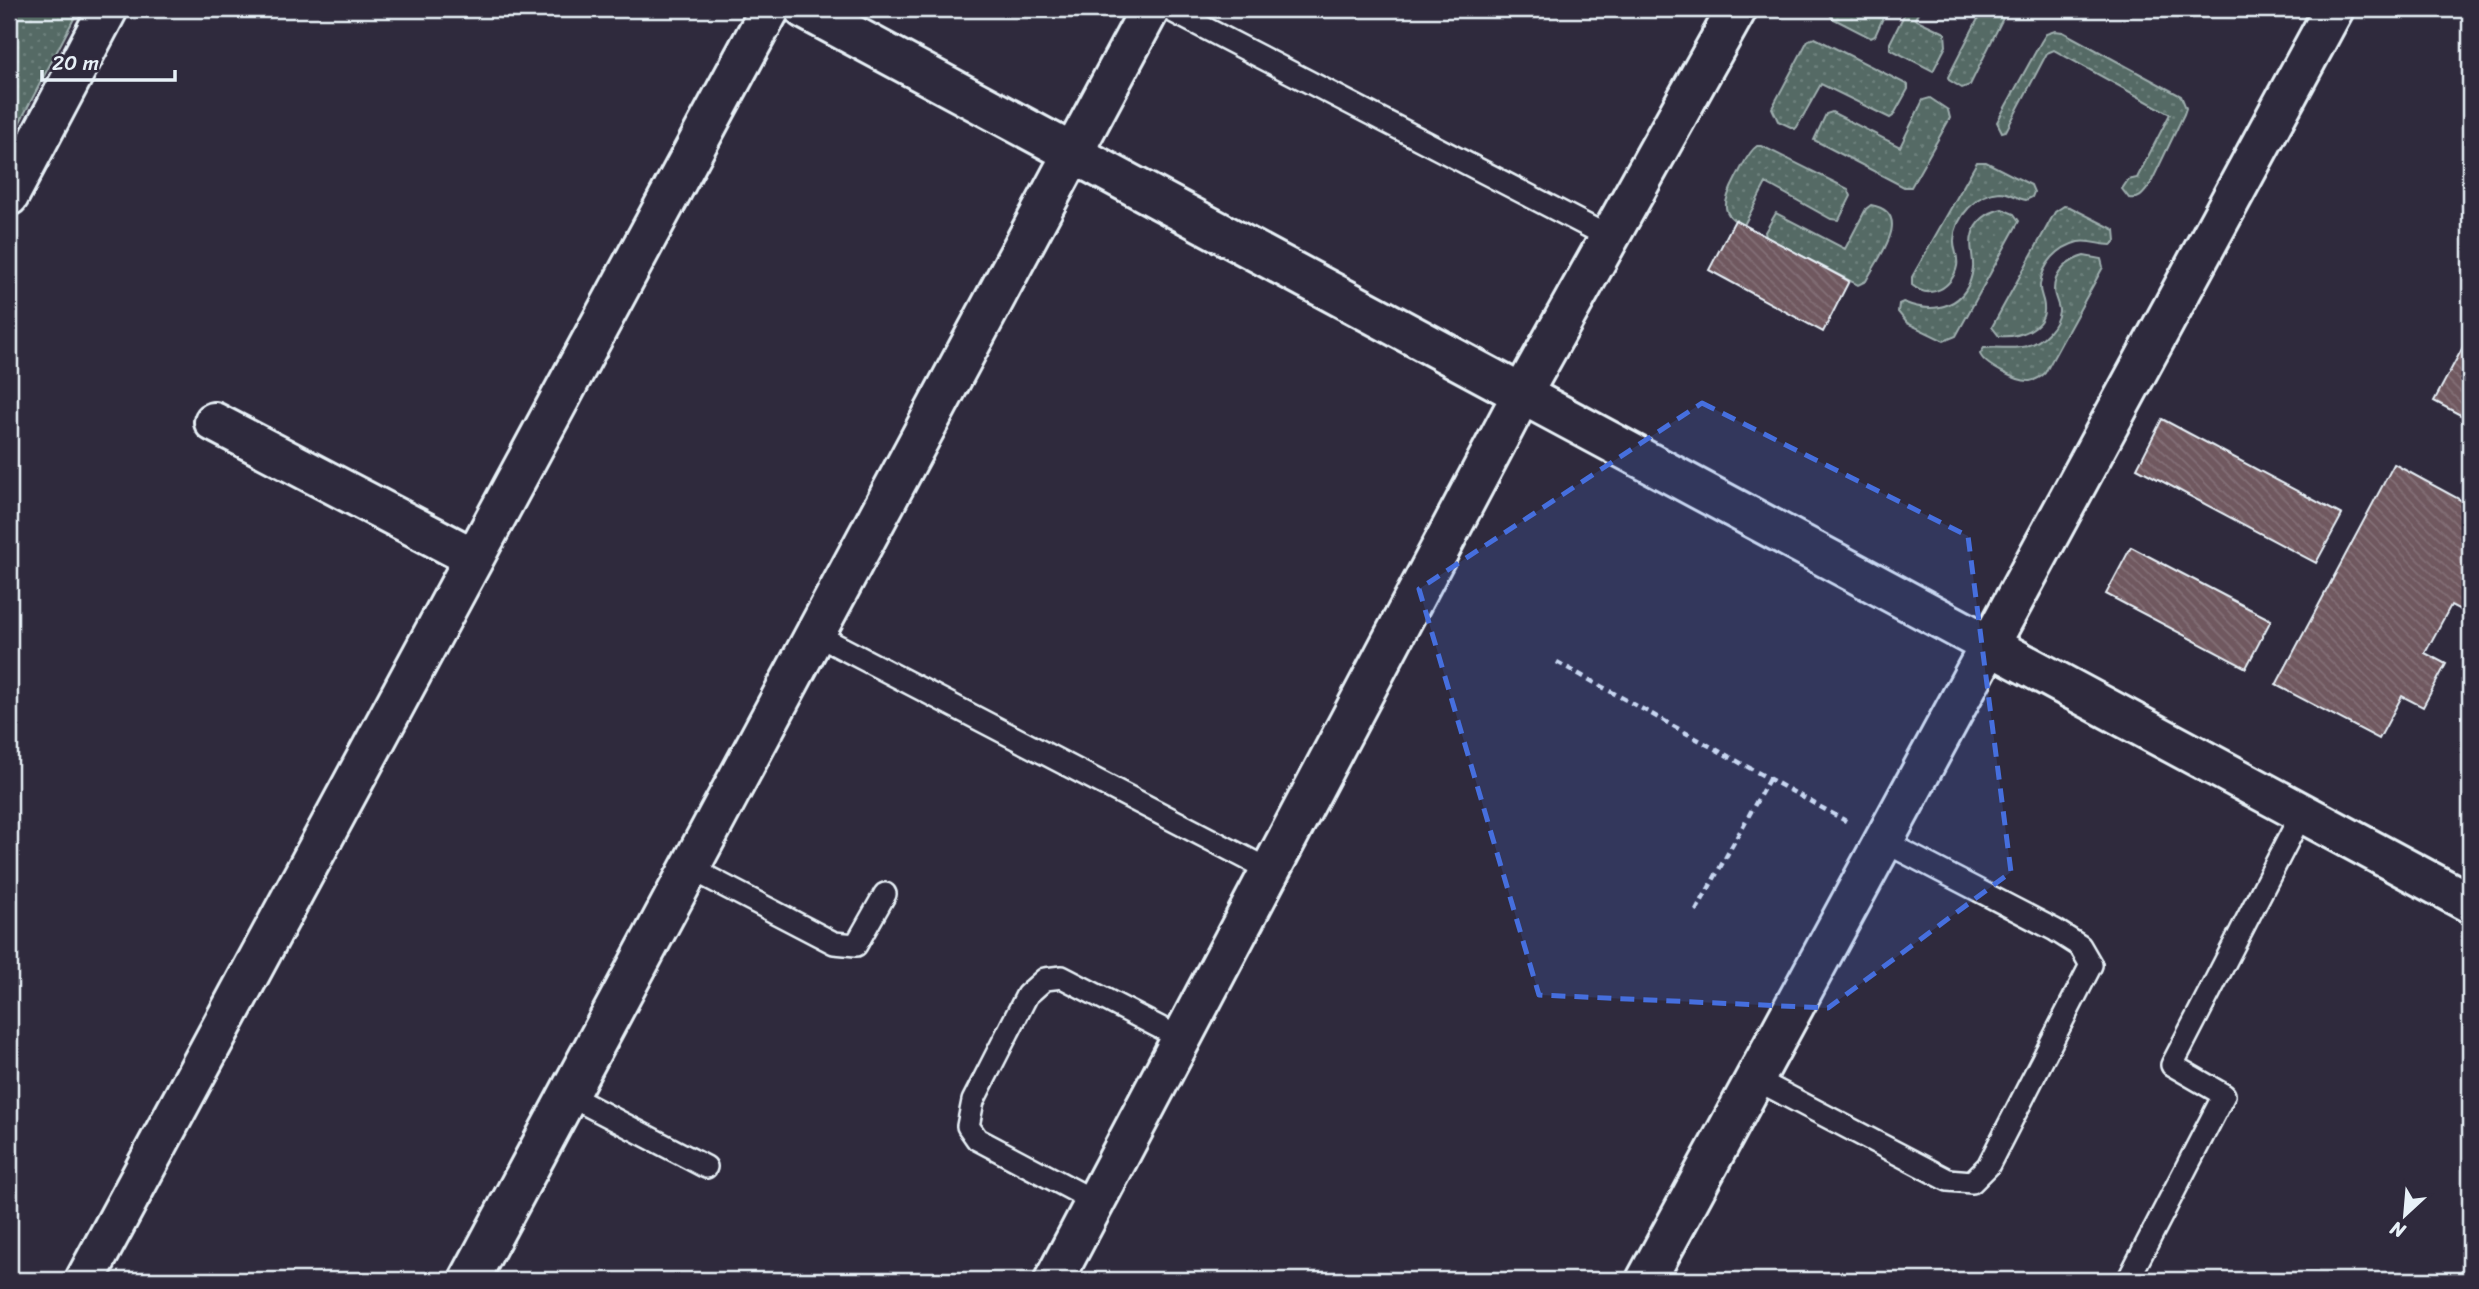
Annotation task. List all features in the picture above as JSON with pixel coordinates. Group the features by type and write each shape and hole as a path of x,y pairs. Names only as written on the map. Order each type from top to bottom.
{"street":[{"path":"9,195 108,9"},
{"path":"85,1280 770,9"},
{"path":"804,9 2470,903"},
{"path":"469,1280 1150,9"},
{"path":"1054,1280 1522,394 1737,9"},
{"path":"1646,1280 2334,9"},
{"path":"214,422 474,558"}],"lane":[{"path":"1168,9 1609,237"},
{"path":"815,634 1271,871"},
{"path":"2128,1280 2224,1096 2172,1065 2302,813"},
{"path":"1755,1079 1948,1180 1972,1182 1987,1167 2091,965 2080,946 2054,930 1883,841"},
{"path":"690,868 834,943 856,944 885,894"},
{"path":"1094,1201 977,1139 968,1126 973,1101 1027,995 1045,979 1062,977 1180,1038"},
{"path":"568,1095 706,1167"}],"path":[{"path":"1557,662 1883,841"},
{"path":"1696,911 1769,779"}],"highlighted area":[{"path":"1702,403 1968,536 2011,872 1828,1008 1539,995 1419,589"}],"green space":[{"path":"9,9 79,9 9,143"},
{"path":"1827,9 1887,9 1875,36 1871,38 1832,18"},
{"path":"1907,9 1920,9 1915,19 1945,33 1946,46 1933,71 1890,49 1890,43"},
{"path":"1983,9 2006,9 2006,12 1970,85 1962,88 1948,77"},
{"path":"2063,32 2181,96 2186,108 2184,114 2150,185 2139,197 2129,198 2122,189 2128,180 2137,178 2170,114 2054,50 2047,53 2006,131 2002,132 1997,122 2046,34"},
{"path":"1815,38 1908,85 1893,116 1890,118 1821,84 1795,129 1778,121 1772,108 1808,40"},
{"path":"1930,98 1948,110 1950,118 1911,187 1904,187 1814,140 1826,114 1832,112 1900,147 1923,100"},
{"path":"1757,146 1762,146 1848,189 1851,196 1839,220 1831,219 1766,183 1744,225 1729,215 1726,203 1734,181 1746,158"},
{"path":"1977,162 1986,162 2031,185 2034,192 2032,197 2026,200 2000,192 1991,193 1976,202 1963,215 1955,231 1955,274 1940,289 1933,292 1919,290 1912,285 1912,277"},
{"path":"1871,205 1884,210 1890,217 1892,226 1890,237 1878,261 1866,281 1858,285 1766,237 1765,232 1776,213 1845,249 1866,209"},
{"path":"2064,206 2115,230 2116,241 2111,245 2078,242 2058,252 2041,277 2044,307 2040,321 2022,334 1999,336 1992,327 2055,212"},
{"path":"2002,209 2014,214 2019,221 1956,336 1944,341 1907,323 1898,312 1899,304 1903,302 1927,308 1938,307 1957,299 1964,292 1973,268 1971,240 1976,226 1992,212"},
{"path":"2084,256 2101,259 2103,267 2045,373 2034,380 2025,381 1988,363 1980,354 1984,348 2027,346 2048,333 2059,311 2054,290 2057,278 2068,264"}],"building":[{"path":"1735,220 1849,281 1823,332 1709,270"},
{"path":"2470,334 2470,420 2434,401"},
{"path":"2162,419 2342,515 2316,563 2137,468"},
{"path":"2394,464 2470,505 2470,615 2451,605 2425,653 2446,664 2423,707 2402,696 2379,739 2276,685"},
{"path":"2131,547 2271,620 2246,668 2106,594"}]}
